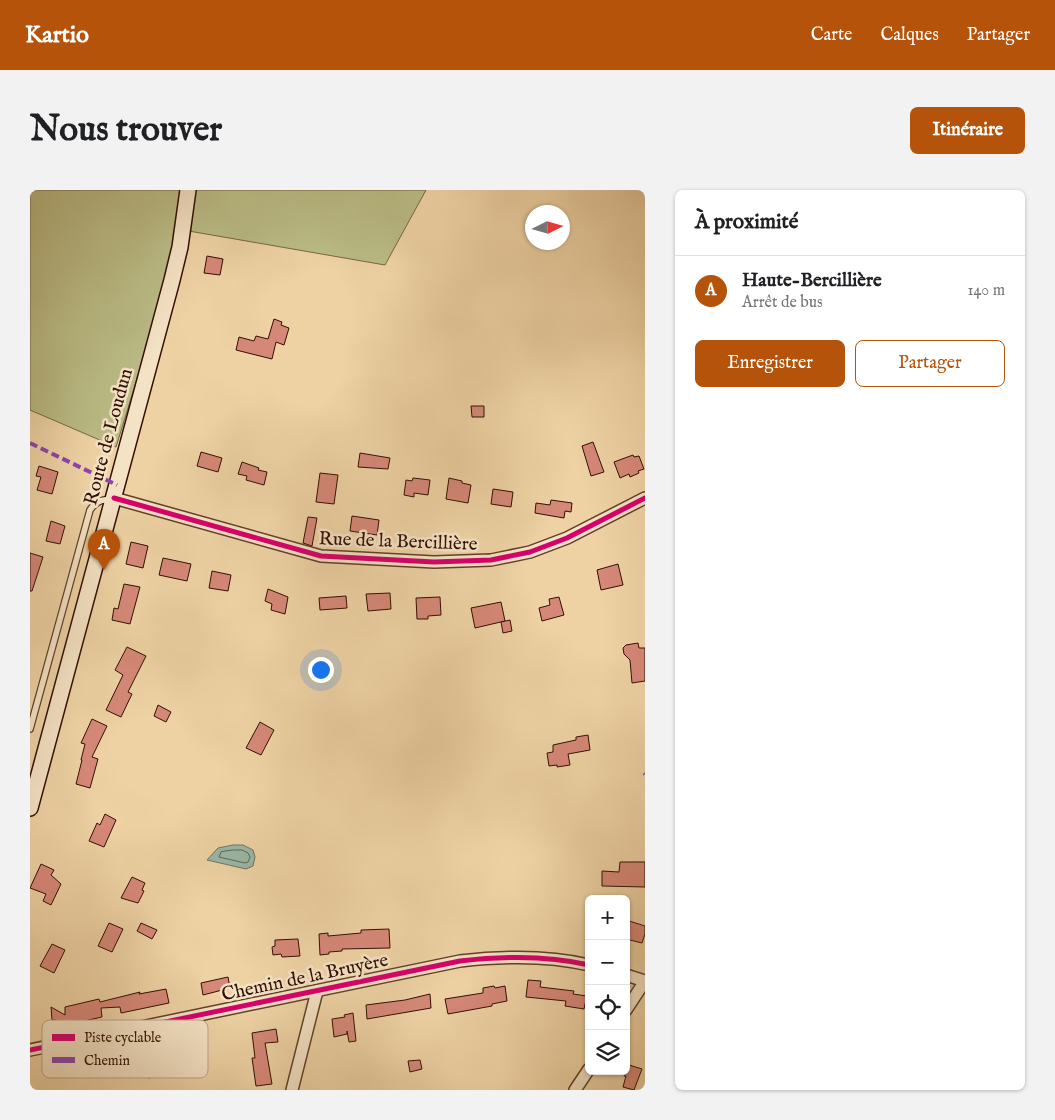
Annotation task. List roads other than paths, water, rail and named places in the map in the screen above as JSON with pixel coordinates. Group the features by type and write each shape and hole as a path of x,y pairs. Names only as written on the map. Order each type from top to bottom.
{"main road":[{"name":"Route de Loudun","path":"30,808 172,280 180,247 188,190"}],"street":[{"name":"Rue de la Bercillière","path":"114,498 321,556 434,562 491,560 530,552 567,538 645,498"},
{"name":"Chemin de la Bruyère","path":"176,1020 460,961 523,957 585,963"},
{"path":"630,976 645,981 630,1004"},
{"path":"292,1090 317,991"},
{"path":"576,1090 585,1075"}],"lane":[{"path":"30,729 90,510 95,503 101,500 114,498"}],"water":[{"path":"243,845 253,850 255,857 253,866 246,869 207,860 218,848"}],"place":[{"name":"Haute-Bercillière","path":"104,570"}]}
